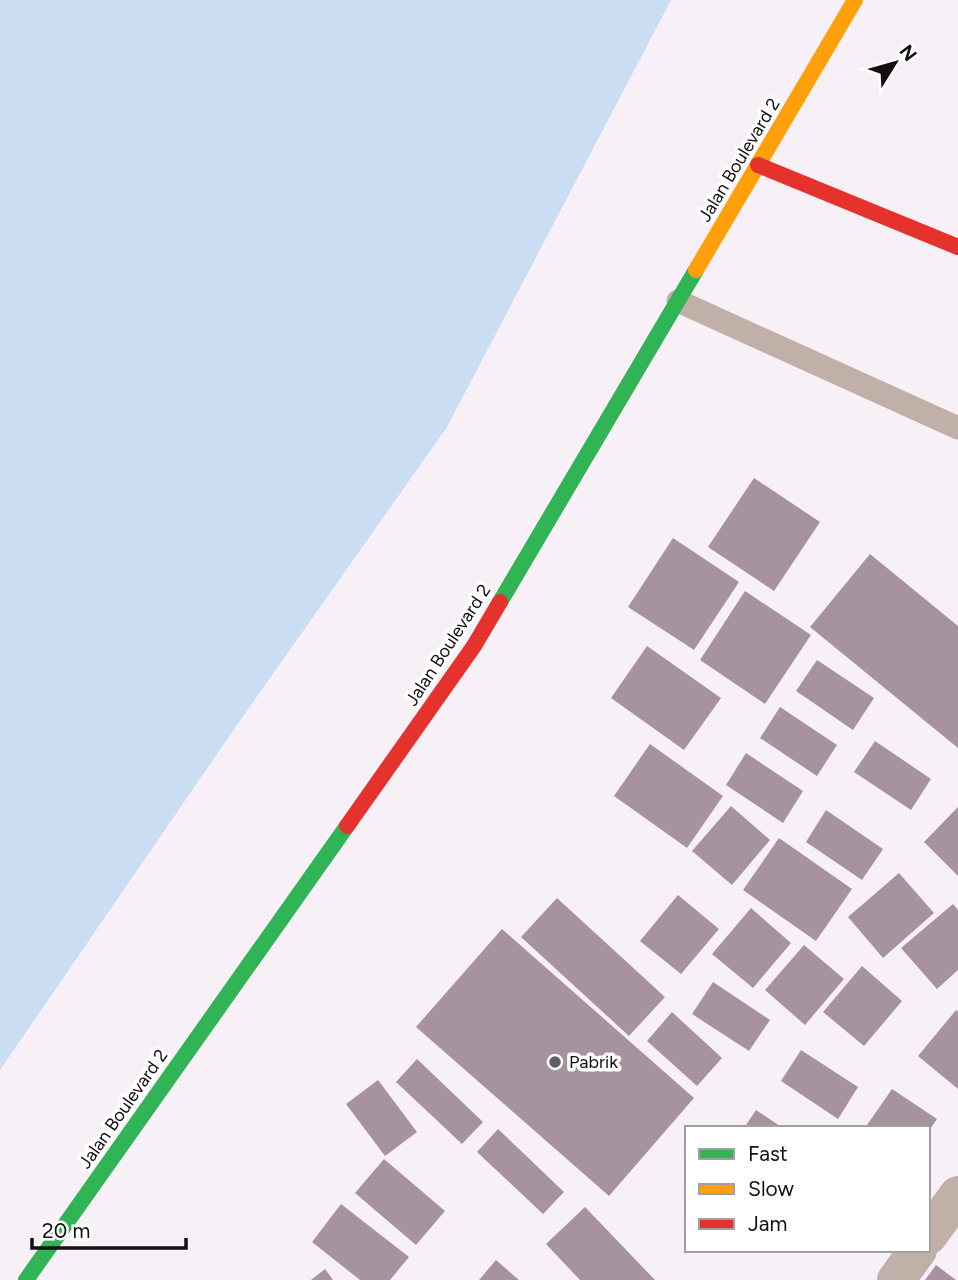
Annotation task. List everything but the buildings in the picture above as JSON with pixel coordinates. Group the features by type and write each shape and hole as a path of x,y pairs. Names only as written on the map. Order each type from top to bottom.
{"main road":[{"name":"Jalan Boulevard 2","path":"26,1280 474,646 855,0"},
{"path":"758,165 958,247"}],"street":[{"path":"930,1233 958,1195"},
{"path":"896,1280 917,1252"}],"lane":[{"path":"678,300 958,428"}],"water":[{"path":"0,0 671,0 447,427 239,722 0,1070"}],"traffic: fast":[{"path":"500,602 696,270"},
{"path":"26,1280 347,826"}],"traffic: slow":[{"path":"696,270 855,0"}],"traffic: jam":[{"path":"758,165 958,247"},
{"path":"347,826 474,646 500,602"}],"place":[{"name":"Pabrik","path":"555,1062"}]}
